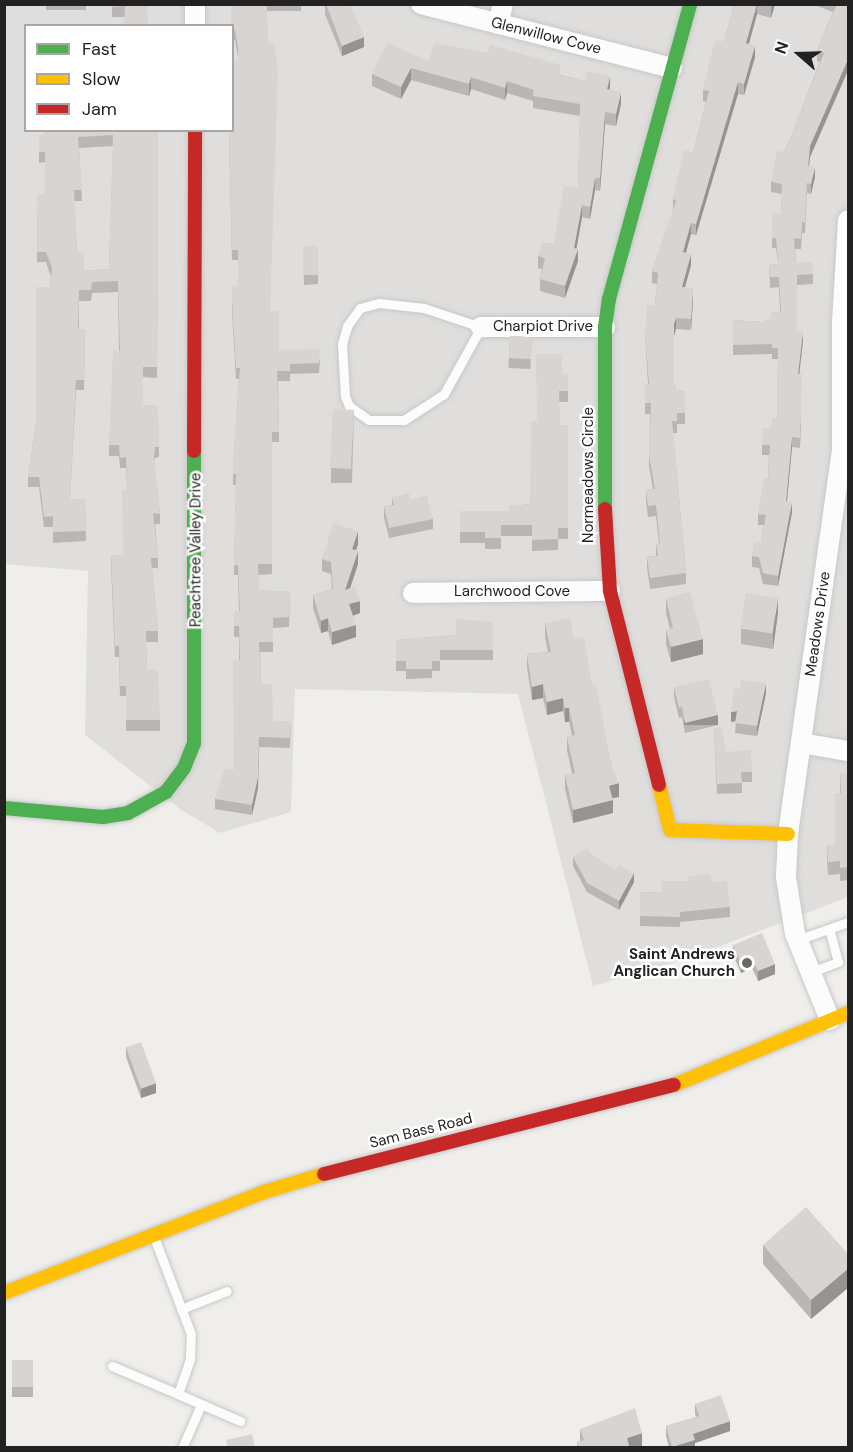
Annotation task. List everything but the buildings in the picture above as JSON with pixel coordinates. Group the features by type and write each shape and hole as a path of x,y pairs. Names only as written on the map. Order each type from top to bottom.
{"street":[{"path":"195,4 195,24"},
{"name":"Glenwillow Cove","path":"421,4 672,68"},
{"path":"498,24 503,4"},
{"name":"Normeadows Circle","path":"690,4 629,219 605,327 605,505 610,591 630,684 670,830 788,834"},
{"name":"Peachtree Valley Drive","path":"4,808 103,817 128,813 166,792 184,768 194,743 195,132"},
{"name":"Meadows Drive","path":"839,1016 809,973 797,940 786,877 788,834 842,448 842,322 849,220"},
{"name":"Charpiot Drive","path":"481,327 605,327"},
{"name":"Larchwood Cove","path":"413,593 610,591"},
{"path":"801,743 849,751"},
{"name":"Sam Bass Road","path":"4,1293 152,1233 264,1192 360,1163 679,1083 839,1016"}],"lane":[{"path":"379,303 399,304 481,327 454,381 444,394 415,416 394,421 369,420 350,406 341,371 342,344 347,326 360,308 379,303"},
{"path":"797,940 849,922"},
{"path":"809,973 838,962 829,928"},
{"path":"152,1233 191,1334 190,1359 178,1394"},
{"path":"181,1309 227,1291"},
{"path":"112,1366 240,1422"},
{"path":"182,1448 201,1405"}],"shaded area":[{"path":"4,5 848,5 848,897 686,959 593,986 518,694 295,689 291,812 220,833 180,809 85,735 88,571 5,564"}],"traffic: fast":[{"path":"605,509 605,327 609,299 690,4"},
{"path":"4,808 103,817 128,813 166,792 184,768 194,743 194,451"}],"traffic: slow":[{"path":"659,785 670,830 788,834"},
{"path":"674,1085 848,1013"},
{"path":"4,1293 264,1192 324,1174"}],"traffic: jam":[{"path":"194,451 195,132"},
{"path":"605,509 610,591 659,785"},
{"path":"324,1174 674,1085"}],"place":[{"name":"Saint Andrews Anglican Church","path":"747,963"}]}
